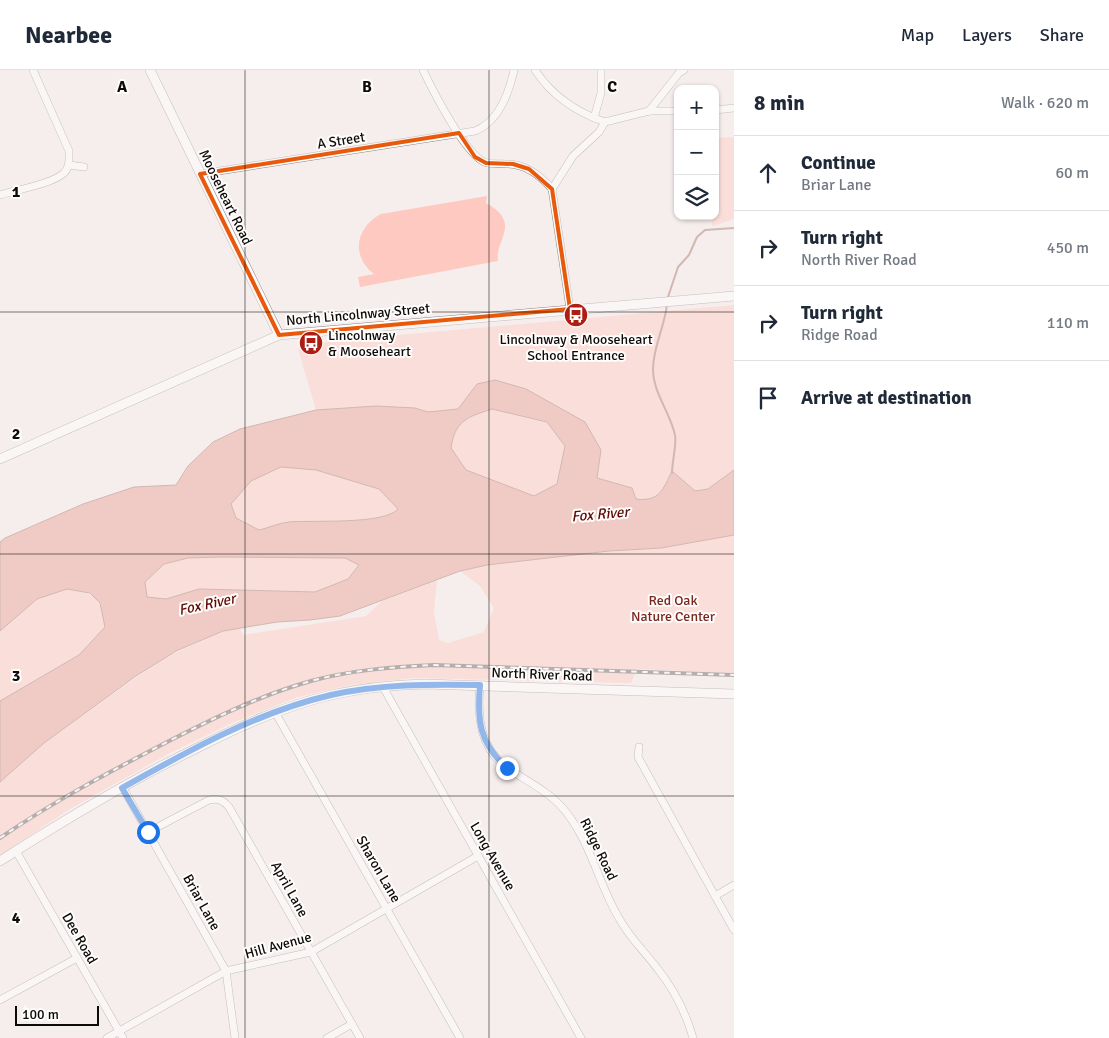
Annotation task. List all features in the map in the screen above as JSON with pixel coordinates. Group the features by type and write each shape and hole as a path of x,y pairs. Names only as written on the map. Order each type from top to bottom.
{"main road":[{"name":"Mooseheart Road","path":"150,70 279,335"},
{"name":"North Lincolnway Street","path":"0,459 279,335 734,296"},
{"name":"North River Road","path":"0,861 122,788 210,741 275,712 331,695 383,687 480,685 734,694"}],"street":[{"path":"0,195 54,179 64,172 69,165 69,151 33,70"},
{"path":"423,70 438,102 475,157 486,163 514,164 529,169 552,188"},
{"name":"A Street","path":"200,174 475,131 485,127 502,105 514,70"},
{"path":"535,70 543,83 573,108 583,115 605,122 649,111 674,111"},
{"path":"594,118 601,93 601,70"},
{"path":"649,111 681,71"},
{"path":"719,110 734,108"},
{"path":"570,310 552,188 573,156 599,132 605,122"},
{"path":"69,165 84,167"},
{"name":"Ridge Road","path":"480,685 479,725 490,748 507,768 538,785 567,813 598,868 619,920 666,981 685,1014 693,1038"},
{"name":"Long Avenue","path":"383,687 581,1038"},
{"name":"Sharon Lane","path":"275,712 460,1038"},
{"path":"639,746 638,757 734,930"},
{"name":"Briar Lane","path":"122,788 226,971 235,1038"},
{"name":"April Lane","path":"148,832 209,800 216,798 223,800 229,807 360,1038"},
{"name":"Dee Road","path":"16,851 121,1035"},
{"name":"Hill Avenue","path":"107,1038 121,1035 226,971 312,952 478,856"},
{"path":"715,896 734,885"},
{"path":"0,1000 77,958"},
{"path":"327,1038 352,1024"}],"highlighted area":[{"path":"459,133 475,157 486,163 513,164 529,169 552,189 570,309 279,335 200,174"}],"green space":[{"path":"734,137 734,219 713,226 711,220 719,220 719,138"},
{"path":"487,196 486,203 497,210 503,218 505,225 498,261 360,287 358,277 374,274 367,267 359,251 361,234 372,220 381,214"},
{"path":"734,305 734,470 708,489 694,491 672,471 659,493 644,499 636,499 632,488 597,478 601,450 477,384 458,409 428,412 415,408 376,406 316,410 298,349 331,341"},
{"path":"492,409 547,422 565,446 557,484 534,496 466,470 451,448 456,431 464,421"},
{"path":"281,467 316,470 379,489 398,509 378,518 347,521 288,522 259,531 236,518 231,504 251,481"},
{"name":"Red Oak Nature Center","path":"734,535 734,673 637,669 631,683 413,678 350,685 298,697 232,723 168,754 70,809 0,855 0,782 44,743 164,658 223,631 240,628 243,635 366,616 382,601 437,580 434,612 439,640 448,643 484,632 494,608 480,586 460,571 487,565 609,551 661,548"},
{"path":"188,558 345,558 359,565 348,579 315,592 199,589 166,599 147,597 145,582 164,564"},
{"path":"67,589 91,595 99,603 105,627 79,655 0,701 0,631 37,599"}],"water":[{"name":"Fox River","path":"495,380 526,389 585,422 601,450 597,478 632,488 636,499 650,498 660,493 672,471 695,491 708,489 734,470 734,535 661,548 609,551 487,565 460,571 340,616 277,622 223,631 176,651 136,676 44,743 0,782 0,701 79,655 105,627 100,603 90,593 67,589 37,599 0,631 0,542 5,538 83,504 134,487 176,485 188,466 213,442 240,429 316,410 376,406 415,408 428,412 458,409 477,384","holes":["492,409 547,422 565,446 557,484 534,496 466,470 451,448 456,431 459,425 470,417","281,467 316,470 379,489 398,509 378,518 347,521 289,522 259,530 236,518 231,504 251,481","188,558 345,558 359,565 348,579 315,592 199,589 166,599 147,597 145,582 164,564"]}],"waterway":[{"path":"667,300 678,267 689,255 697,237 705,230 734,228"},
{"path":"667,304 653,369 656,386 675,435 672,473"}],"railway":[{"path":"0,838 84,786 205,723 274,693 326,677 372,670 434,665 734,675"}],"place":[{"name":"Lincolnway & Mooseheart School Entrance","path":"576,315"},
{"name":"Lincolnway & Mooseheart","path":"311,343"}],"route":[{"path":"148,832 122,788 178,757 256,720 295,705 331,695 404,685 480,685 479,725 490,748 507,768"}]}
